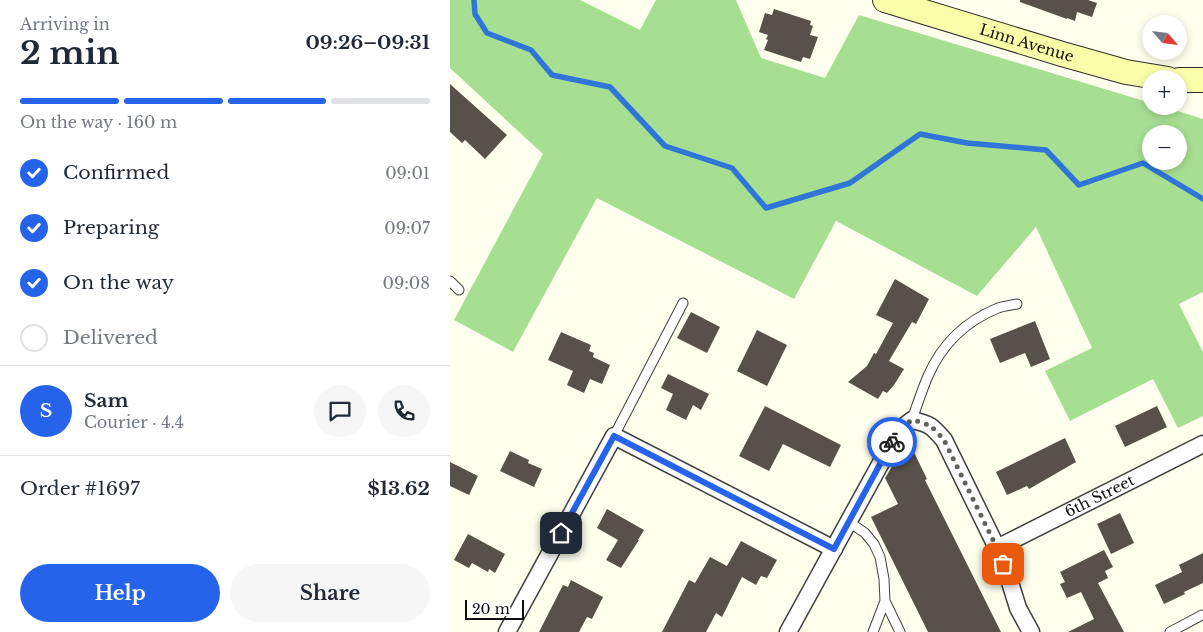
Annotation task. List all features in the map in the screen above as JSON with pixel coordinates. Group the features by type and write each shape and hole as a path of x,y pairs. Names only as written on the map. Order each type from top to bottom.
{"main road":[{"name":"Linn Avenue","path":"885,0 1108,67 1142,75"},
{"path":"1187,80 1203,80"}],"street":[{"path":"788,632 894,439 902,427 912,420 926,423 934,428 944,440 997,548 1010,579 1018,608 1031,632"},
{"path":"507,632 614,436 834,549"},
{"name":"6th Street","path":"997,548 1203,444"}],"lane":[{"path":"450,282 459,290"},
{"path":"614,436 683,303"},
{"path":"912,420 928,375 956,333 998,308 1017,304"},
{"path":"849,522 865,532 874,544 880,557 886,601 900,632"},
{"path":"873,632 886,601"},
{"path":"1170,632 1202,615"}],"green space":[{"path":"450,0 580,0 640,30 656,0 736,0 761,58 825,78 859,15 1142,100 1142,115 1187,114 1203,119 1203,292 1179,304 1203,352 1203,416 1178,428 1153,379 1070,421 1045,371 1092,348 1036,227 977,296 836,221 794,299 597,198 513,352 454,320 543,154 450,68"}],"building":[{"path":"1020,0 1088,0 1097,3 1092,17 1077,12 1075,21 1020,2"},
{"path":"774,9 811,21 810,25 813,26 810,35 818,37 810,59 803,57 801,62 764,50 768,35 759,32 765,13 772,15"},
{"path":"450,84 507,135 485,159 465,140 462,143 450,132"},
{"path":"895,279 929,299 916,324 912,322 889,361 904,369 894,385 887,393 883,391 878,399 848,382 867,366 893,323 876,315"},
{"path":"691,312 720,327 707,353 677,338"},
{"path":"1035,321 1050,359 1031,367 1025,353 1000,363 990,339"},
{"path":"757,330 787,345 767,386 737,371"},
{"path":"561,332 591,345 589,351 594,353 593,357 610,365 602,384 590,379 584,393 567,385 573,371 548,360"},
{"path":"668,374 709,394 701,410 693,405 686,420 666,410 673,394 661,388"},
{"path":"765,406 841,445 830,467 783,444 769,471 739,456"},
{"path":"1157,406 1167,427 1125,447 1115,426"},
{"path":"1065,438 1076,462 1029,489 1027,486 1007,495 996,472"},
{"path":"908,440 927,479 925,480 1001,632 928,632 871,517 898,504 885,478"},
{"path":"510,451 529,460 528,463 542,469 534,487 500,471"},
{"path":"450,462 478,476 469,495 450,486"},
{"path":"607,509 644,530 621,568 606,560 618,540 597,528"},
{"path":"1120,513 1134,543 1111,554 1097,524"},
{"path":"468,534 505,554 495,573 489,569 488,572 472,563 469,568 454,560"},
{"path":"741,541 777,560 767,578 761,576 756,585 742,577 722,617 716,613 706,632 662,632 689,580 695,583 710,557 727,566"},
{"path":"1104,550 1113,567 1105,571 1108,578 1098,583 1124,632 1068,632 1094,619 1081,592 1067,598 1060,584 1065,582 1060,572"},
{"path":"1203,553 1203,583 1164,604 1155,585 1182,572 1179,565"},
{"path":"571,580 603,597 592,619 587,617 579,632 539,632 563,585 568,587"}],"waterway":[{"path":"474,0 475,14 487,33 531,50 552,75 610,87 665,146 732,168 766,208 850,183 920,134 967,143 1046,150 1079,185 1143,163 1203,199"}],"way so far":[{"path":"892,442 902,427 912,420 926,423 934,428 944,440 1003,564"}],"route":[{"path":"561,533 614,436 834,549 892,442"}]}
